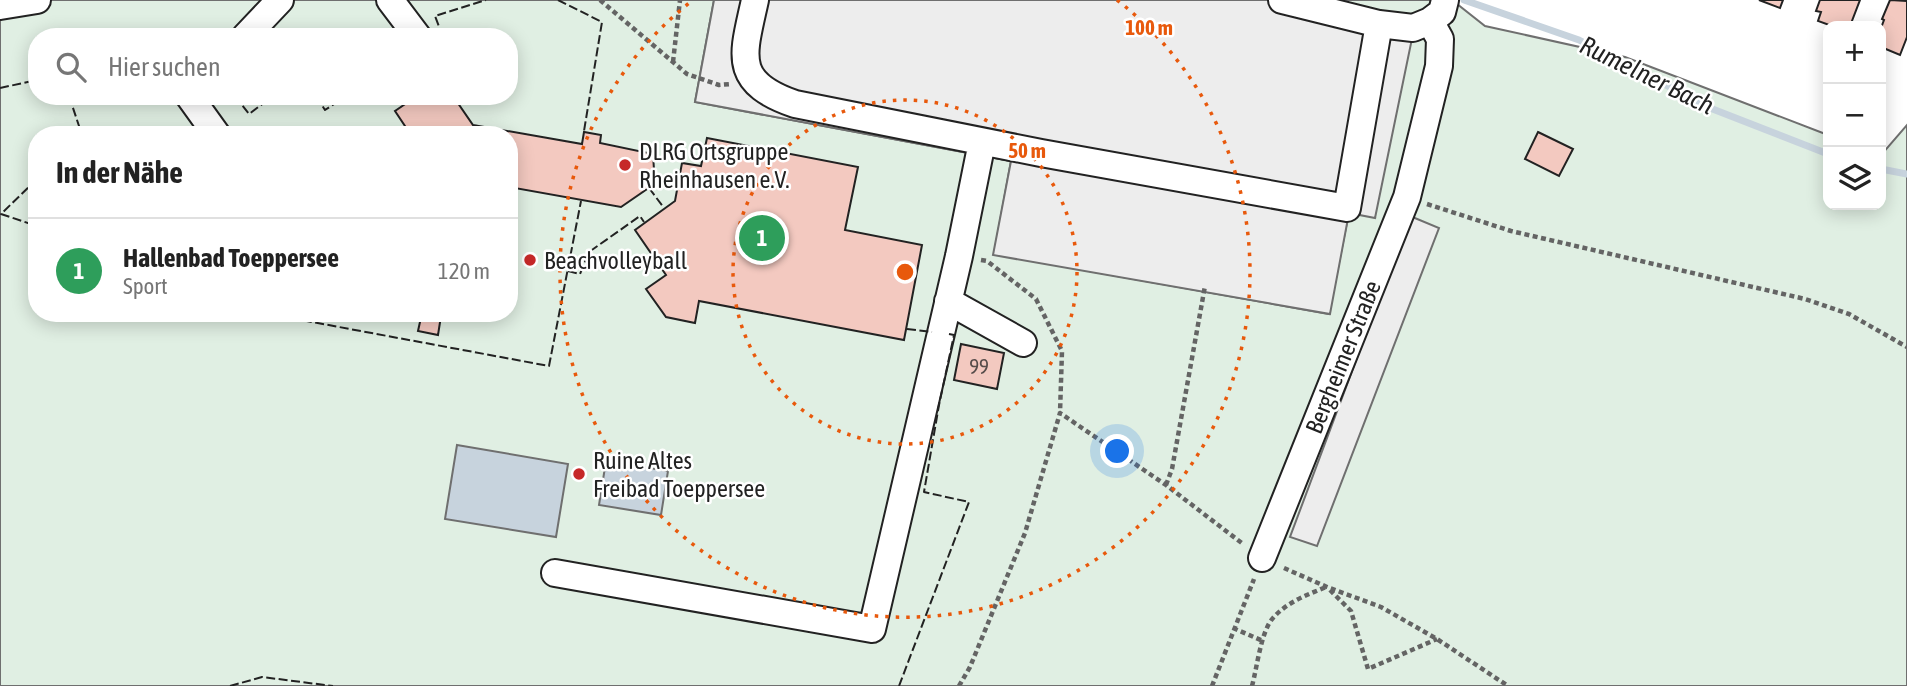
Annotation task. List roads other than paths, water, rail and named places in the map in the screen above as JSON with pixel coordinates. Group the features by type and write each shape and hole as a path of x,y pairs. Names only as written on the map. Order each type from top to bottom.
{"lane":[{"path":"0,6 37,0"},
{"path":"253,28 280,0"},
{"path":"390,0 411,28"},
{"path":"755,0 744,52 746,68 752,79 776,98 982,142 1346,208 1379,24"},
{"path":"1282,0 1379,24 1413,28 1439,11"},
{"name":"Bergheimer Straße","path":"1262,558 1407,197 1439,66 1439,11"},
{"path":"196,105 211,126"},
{"path":"555,573 872,629 982,142"},
{"path":"948,301 1023,343"}],"waterway":[{"name":"Rumelner Bach","path":"1464,0 1579,40 1710,108 1823,152"},
{"name":"Rumelner Bach","path":"1886,170 1907,174"}],"place":[{"name":"DLRG Ortsgruppe Rheinhausen e.V.","path":"625,165"},
{"name":"Hallenbad Toeppersee","path":"762,238"},
{"name":"Beachvolleyball","path":"530,260"},
{"name":"Ruine Altes Freibad Toeppersee","path":"579,474"}]}
